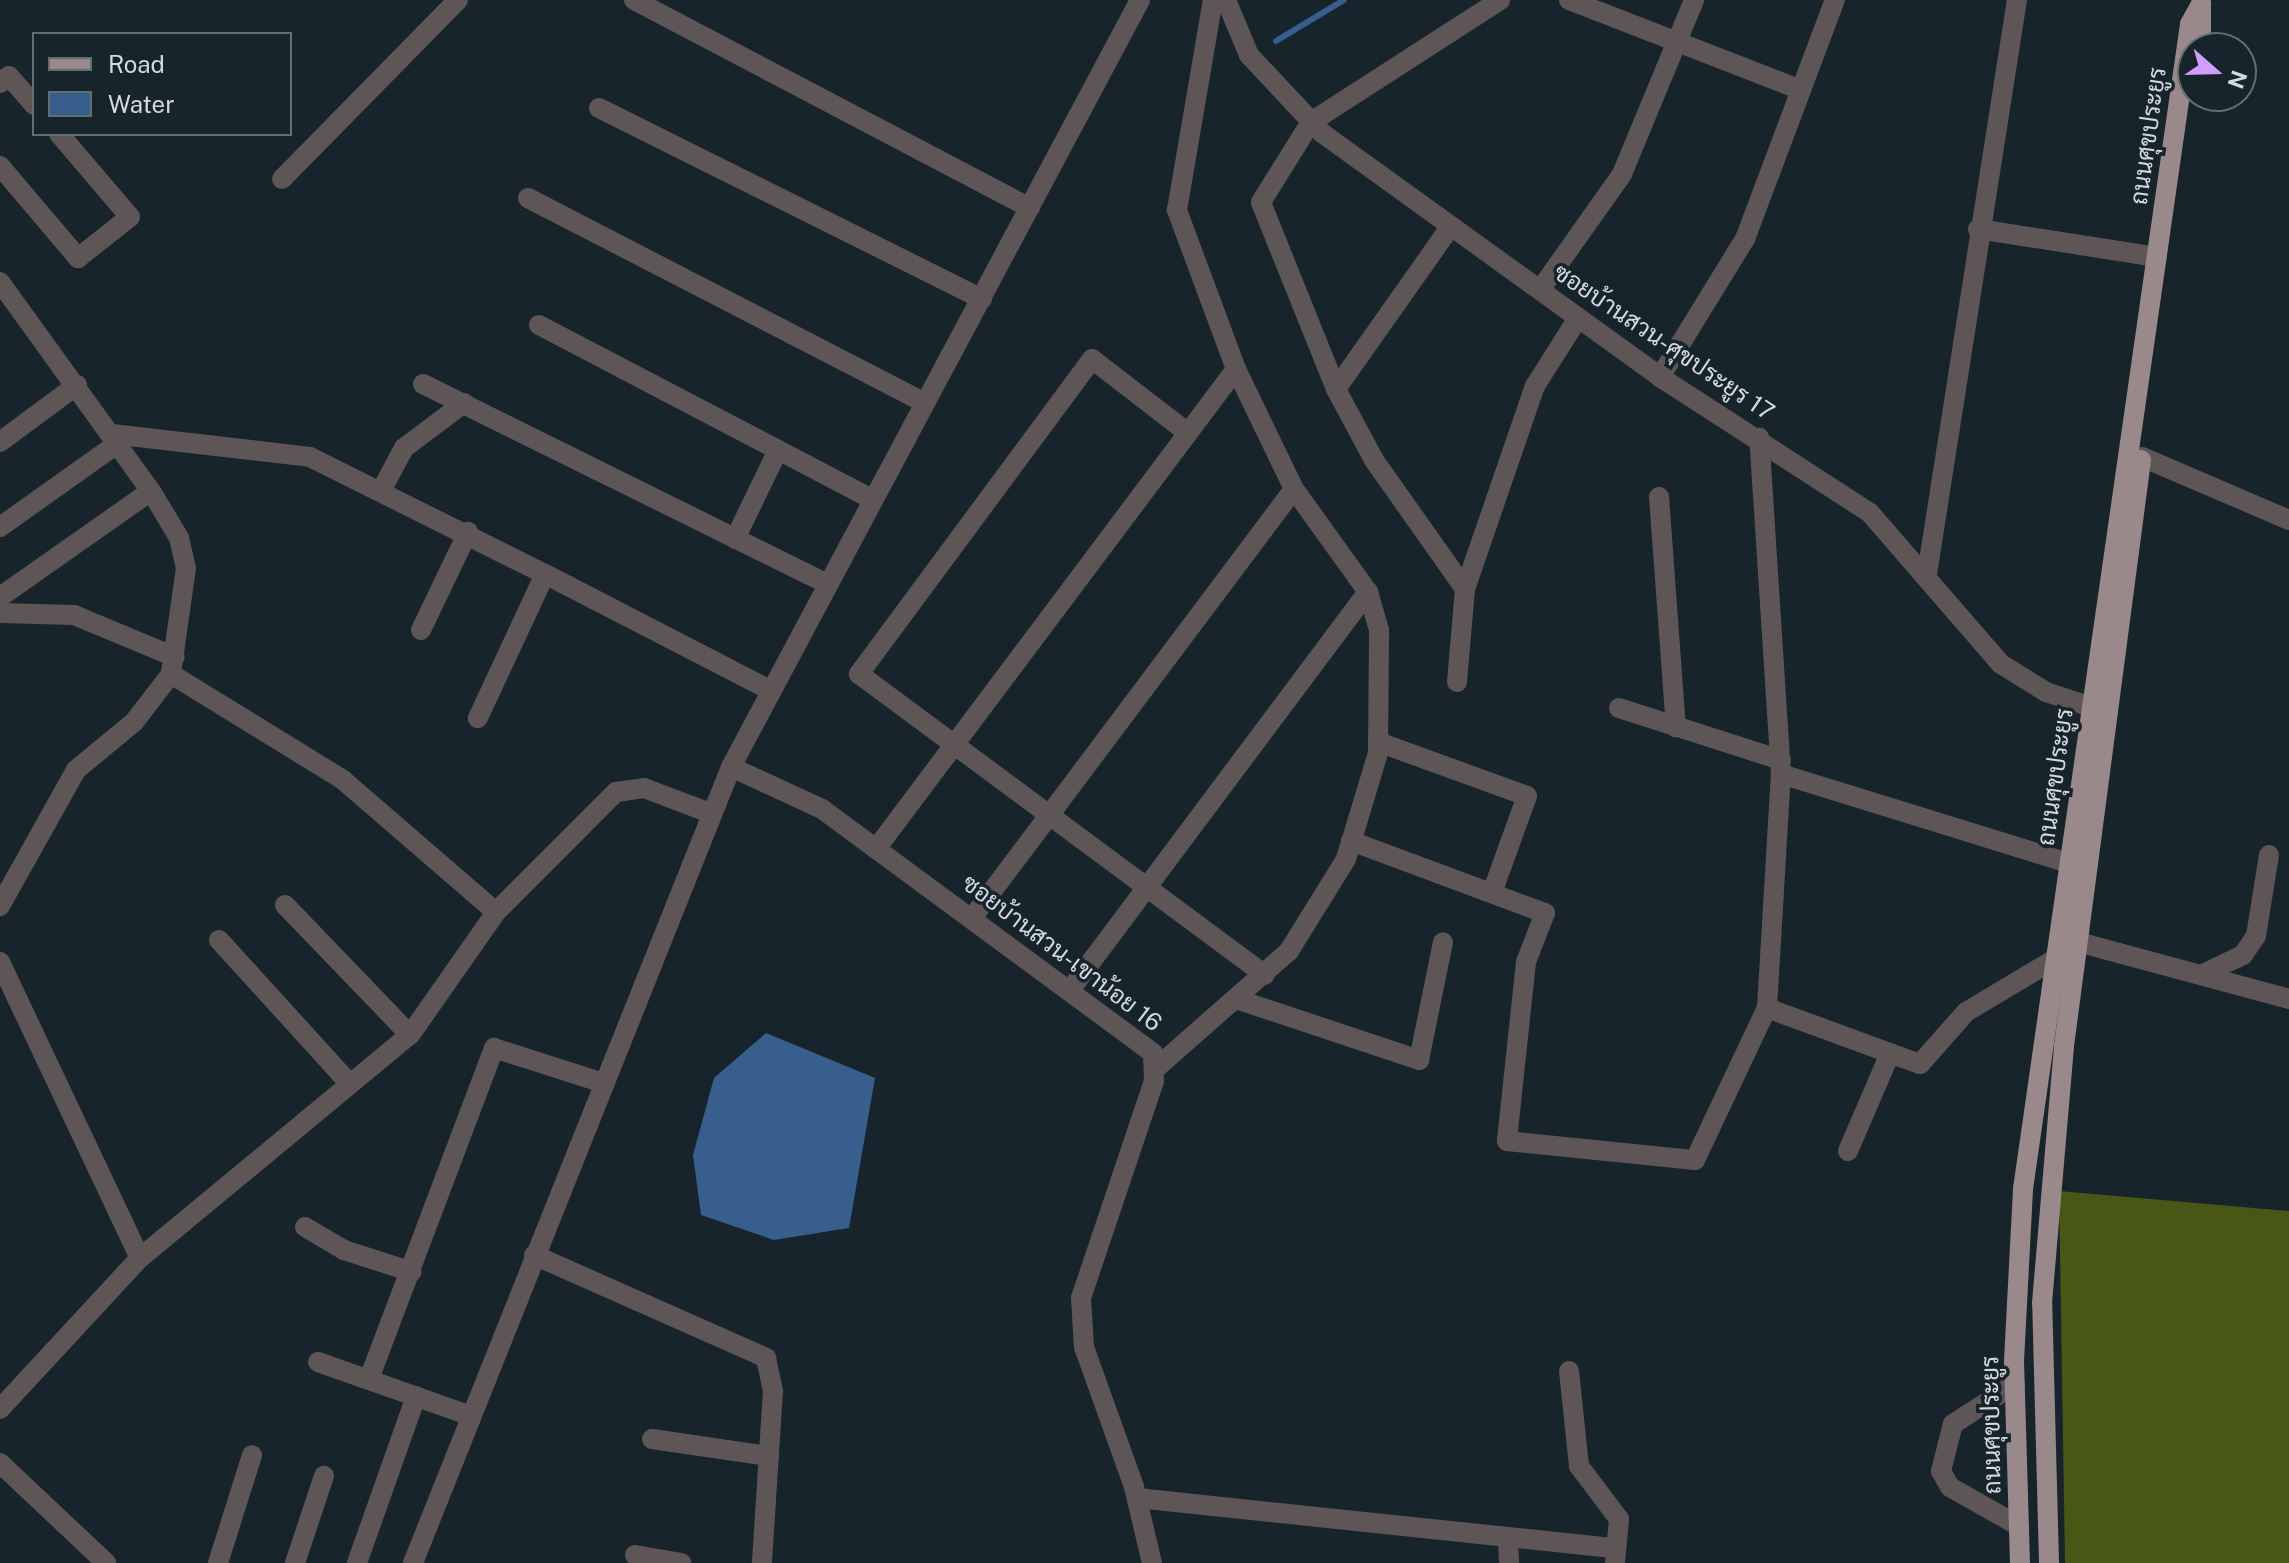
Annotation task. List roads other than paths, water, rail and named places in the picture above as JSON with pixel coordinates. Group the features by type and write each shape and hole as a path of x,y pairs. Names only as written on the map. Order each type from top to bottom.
{"main road":[{"name":"ถนนศุขประยูร","path":"2201,32 2202,2"},
{"name":"ถนนศุขประยูร","path":"2020,1563 2015,1384 2022,1199 2190,24 2202,2"},
{"name":"ถนนศุขประยูร","path":"2049,1563 2042,1303 2051,1197 2078,942 2142,457 2192,112"},
{"path":"2022,1199 2051,1197"}],"street":[{"path":"282,179 458,0"},
{"path":"634,0 1030,208"},
{"path":"413,1563 710,813 731,767 823,582 982,299 1140,0"},
{"path":"1154,1070 1239,1000 1289,951 1351,841 1378,742 1379,630 1368,592 1294,489 1236,369 1177,210 1213,0"},
{"name":"ซอยบ้านสวน-ศุขประยูร 17","path":"1226,0 1249,55 1311,122 1660,377 1759,438 1870,513 1927,574 2001,664 2046,692 2092,707"},
{"path":"1465,589 1374,460 1336,389 1261,202 1311,122 1500,0"},
{"path":"1569,0 1801,90"},
{"path":"1540,290 1622,174 1694,0"},
{"path":"1660,377 1745,239 1835,0"},
{"path":"1927,574 1978,229 2017,0"},
{"path":"0,83 9,76 32,103"},
{"path":"599,108 982,299"},
{"path":"0,166 78,258 130,217 61,136"},
{"path":"528,198 923,402"},
{"path":"1336,389 1451,226"},
{"path":"1978,229 2157,257"},
{"path":"0,906 76,770 134,722 173,666 186,568 179,538 151,491 77,385 3,293"},
{"path":"1457,682 1465,589 1535,386 1578,318"},
{"path":"539,325 870,498"},
{"path":"1188,433 1092,359 859,674 1265,975"},
{"path":"876,849 1236,369"},
{"path":"423,384 823,582"},
{"path":"0,442 77,385"},
{"path":"381,491 404,448 464,403"},
{"path":"0,527 115,438 310,457 468,532 770,690"},
{"path":"1351,841 1493,890 1545,913 1526,962 1507,1141 1695,1160 1767,1008 1781,767 1759,438"},
{"path":"735,539 778,450"},
{"path":"2142,457 2289,520"},
{"path":"972,918 1294,489"},
{"path":"0,597 151,491"},
{"path":"1659,497 1676,727"},
{"path":"421,630 468,532"},
{"path":"478,718 545,574"},
{"path":"1070,990 1368,592"},
{"path":"0,613 74,615 173,666 343,780 496,912"},
{"path":"1619,708 1781,767 2069,863"},
{"path":"1378,742 1527,796 1493,890"},
{"name":"ซอยบ้านสวน-เขาน้อย 16","path":"731,767 822,809 1153,1053 1154,1070 1081,1298 1084,1347 1137,1498 1152,1563"},
{"path":"0,1409 140,1258 410,1035 496,912 616,792 644,788 710,813"},
{"path":"2203,974 2243,955 2256,936 2269,855"},
{"path":"285,905 410,1035"},
{"path":"219,940 350,1084"},
{"path":"1239,1000 1419,1060 1443,942"},
{"path":"2078,942 2289,999"},
{"path":"1767,1008 1888,1058 1920,1064 1966,1012 2055,959"},
{"path":"0,962 140,1258"},
{"path":"369,1379 412,1272 494,1048 603,1083"},
{"path":"1848,1151 1888,1058"},
{"path":"305,1227 344,1250 412,1272"},
{"path":"534,1255 766,1358 773,1391 762,1563"},
{"path":"318,1362 471,1416"},
{"path":"1137,1498 1614,1556 1619,1519 1579,1466 1569,1371"},
{"path":"2015,1384 1953,1424 1941,1471 1950,1487 2019,1526"},
{"path":"357,1563 416,1396"},
{"path":"652,1439 769,1456"},
{"path":"218,1563 252,1455"},
{"path":"0,1463 106,1563"},
{"path":"295,1563 324,1476"},
{"path":"1508,1541 1509,1563"},
{"path":"635,1555 681,1563"}],"water":[{"path":"766,1033 875,1078 849,1228 774,1240 701,1215 693,1155 714,1078"}],"waterway":[{"path":"1276,41 1344,0"}]}
